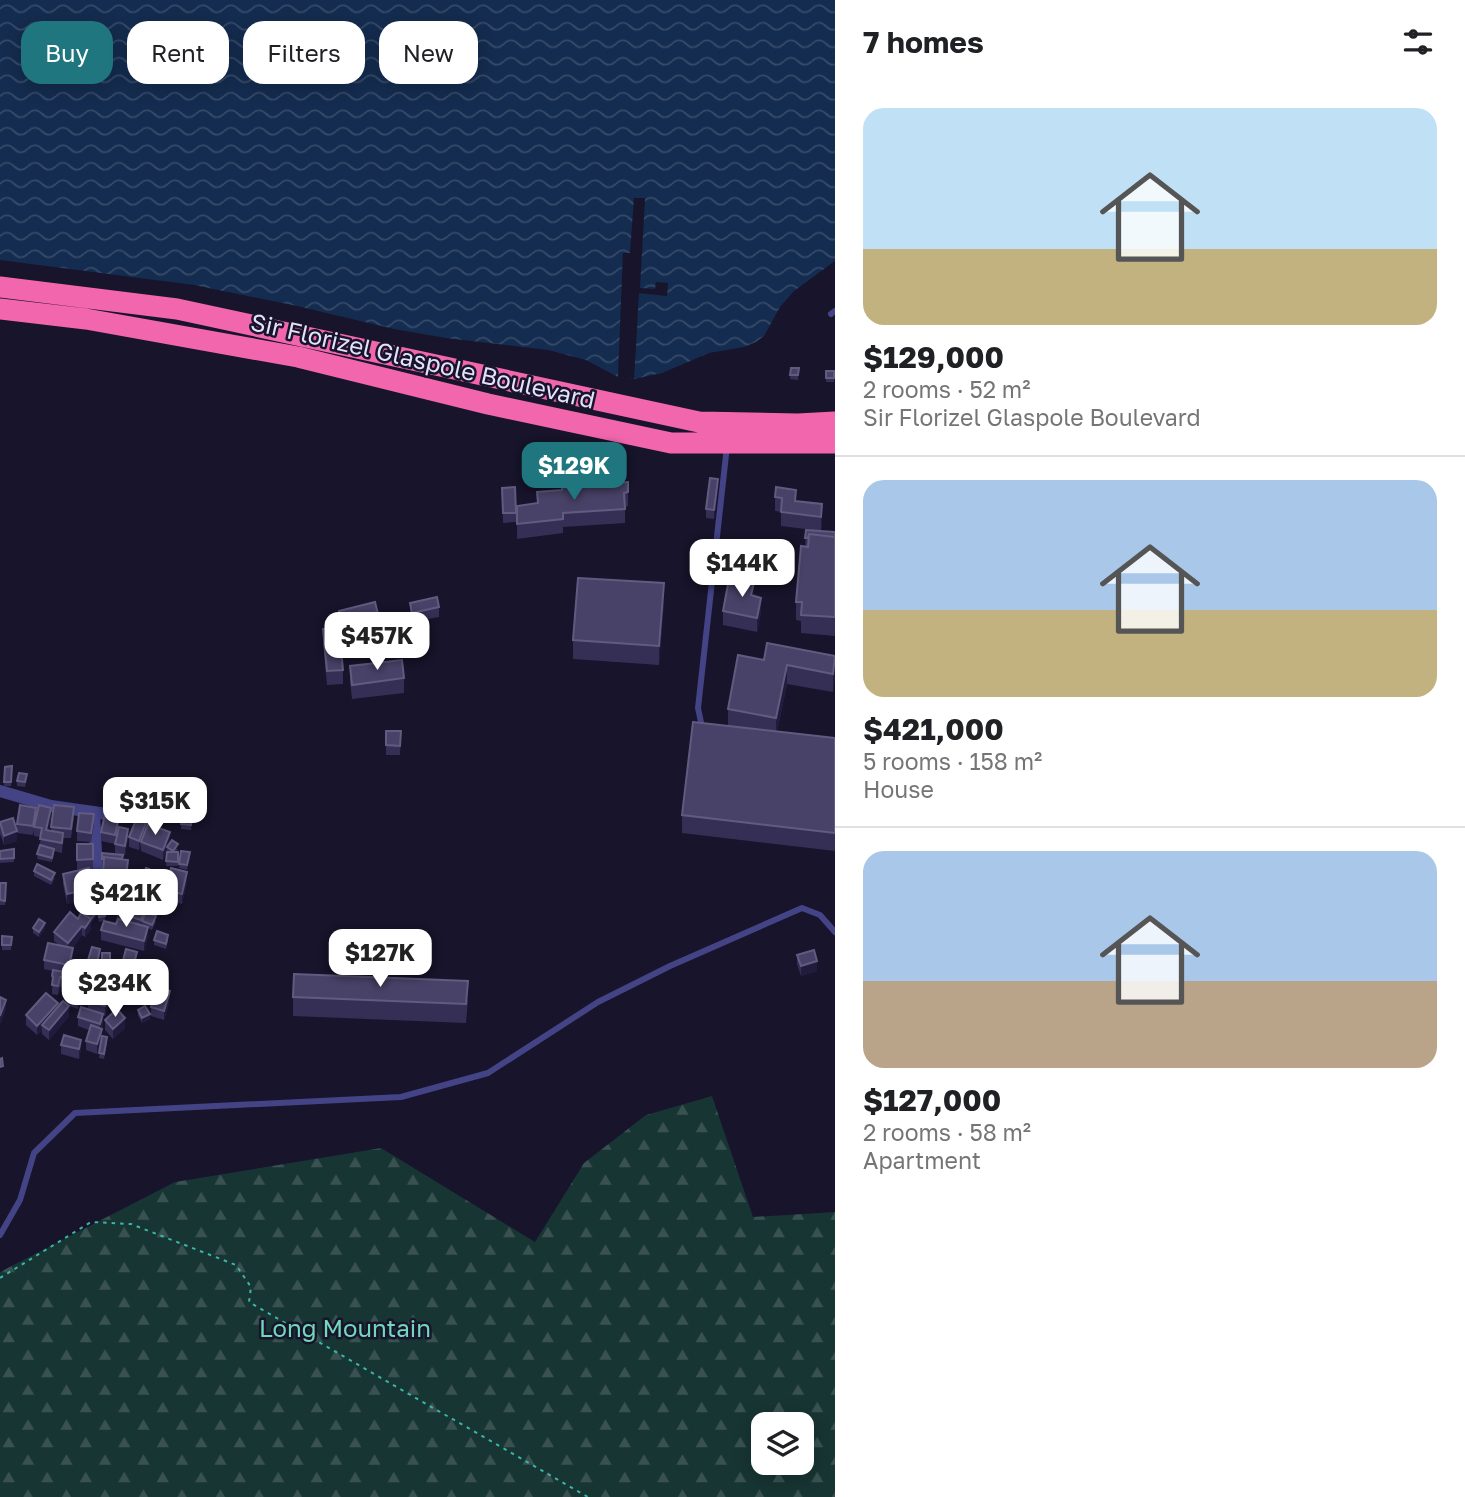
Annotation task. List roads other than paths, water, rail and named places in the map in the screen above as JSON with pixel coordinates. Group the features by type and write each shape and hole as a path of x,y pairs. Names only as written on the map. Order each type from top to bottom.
{"highway":[{"name":"Sir Florizel Glaspole Boulevard","path":"0,287 177,309 699,422 835,422"},
{"name":"Sir Florizel Glaspole Boulevard","path":"0,309 86,319 298,357 488,404 671,443 835,443"}],"street":[{"path":"0,791 51,806 128,817"},
{"path":"94,813 98,892"}],"lane":[{"path":"708,734 700,725 698,708 727,444"},
{"path":"0,1235 20,1200 34,1153 75,1113 401,1097 488,1073 598,1002 670,966 802,908 820,915 835,932"}],"water":[{"path":"0,0 835,0 835,261 794,291 780,307 764,336 756,342 744,347 709,353 662,373 634,379 618,377 586,360 548,350 394,329 194,285 0,260"}],"park label":[{"name":"Long Mountain","path":"345,1327"}]}
